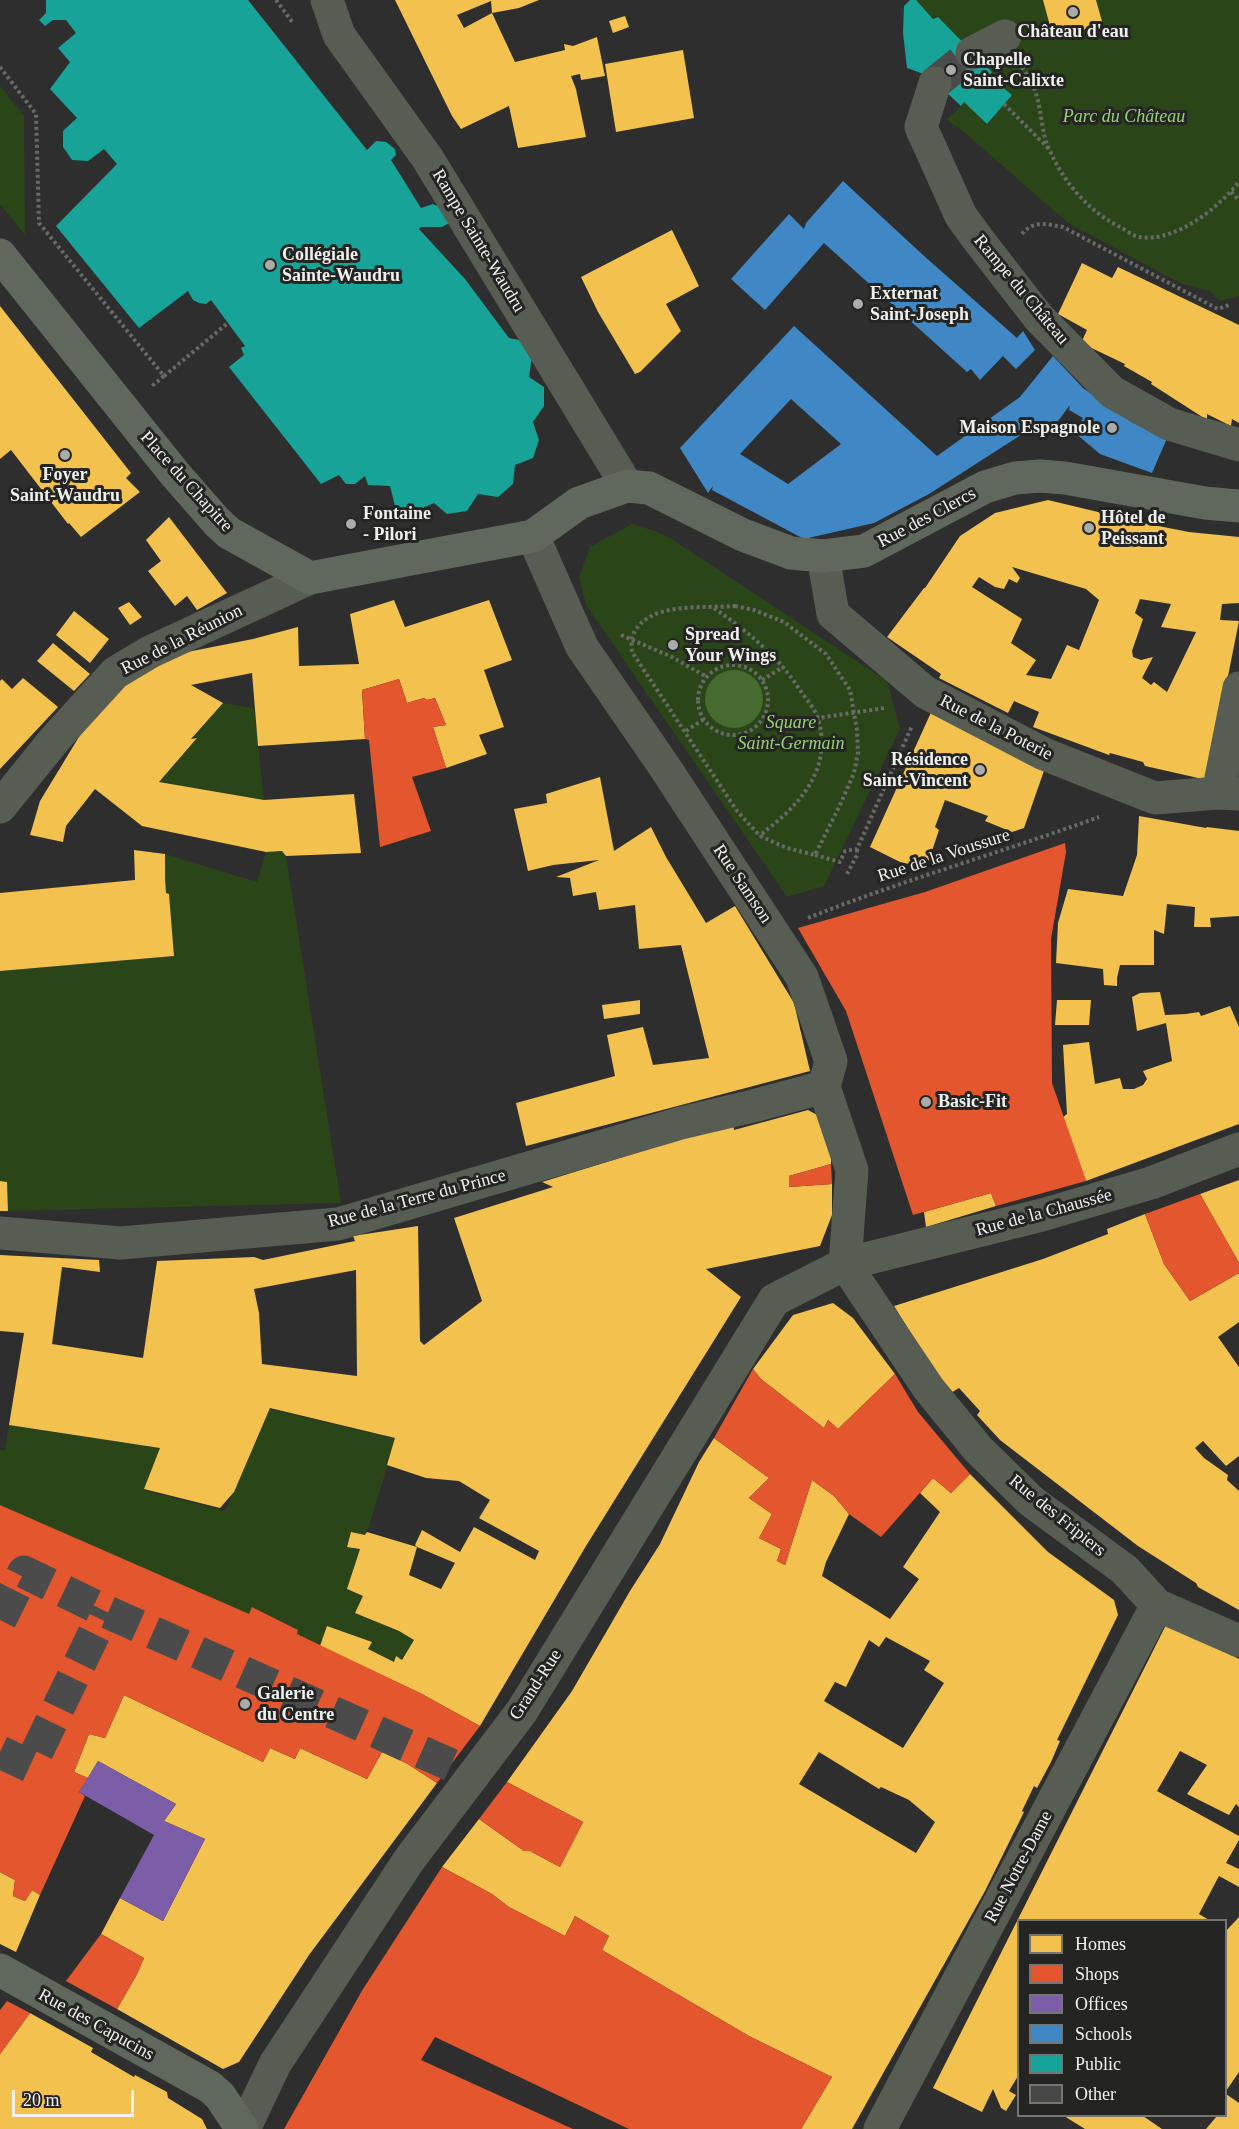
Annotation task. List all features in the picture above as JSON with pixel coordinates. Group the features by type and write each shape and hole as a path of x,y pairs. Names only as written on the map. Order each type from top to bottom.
{"street":[{"name":"Rampe Sainte-Waudru","path":"327,0 339,35 428,159 627,486"},
{"path":"972,52 1005,36"},
{"name":"Rampe du Château","path":"935,83 921,127 961,216 1039,318 1112,392 1169,424 1239,445"},
{"name":"Place du Chapitre","path":"0,255 175,474 217,522 229,533 310,578"},
{"name":"Rue des Clercs","path":"627,486 649,488 743,535 791,553 823,556 864,550 985,488 1015,478 1040,476 1065,478 1239,506"},
{"path":"310,578 533,536 579,503 627,486"},
{"name":"Rue Samson","path":"533,536 582,647 664,766 802,977 831,1061 824,1087"},
{"name":"Rue de la Poterie","path":"823,556 833,614 925,692 1044,754 1155,798 1228,794"},
{"name":"Rue de la Réunion","path":"0,807 55,740 115,673 150,652 310,578"},
{"path":"1228,794 1239,688"},
{"path":"824,1087 852,1170 845,1264"},
{"name":"Rue de la Terre du Prince","path":"0,1233 121,1243 338,1224 681,1123 824,1087"},
{"name":"Rue de la Chaussée","path":"845,1264 1042,1215 1151,1183 1239,1149"},
{"name":"Rue des Fripiers","path":"845,1264 929,1389 978,1449 1031,1501 1125,1570 1157,1605 1239,1641"},
{"name":"Grand-Rue","path":"243,2129 275,2064 409,1860 461,1771 522,1711 774,1300 845,1264"},
{"name":"Rue Notre-Dame","path":"880,2129 1157,1605"},
{"name":"Rue des Capucins","path":"0,1970 210,2087 220,2096 243,2129"}],"path":[{"path":"1005,36 1035,90 1048,148"},
{"path":"0,67 36,114 39,223 164,376"},
{"path":"1004,104 1048,148 1064,176 1084,203 1110,222 1138,237 1169,235 1201,217 1231,192 1239,182"},
{"path":"1231,192 1239,200"},
{"path":"999,267 1028,227 1042,223 1063,227 1218,309 1229,305"},
{"path":"123,409 228,323"},
{"path":"815,855 854,773 858,753 857,730 850,690 826,654 784,622 754,610 735,606 672,609 643,621 632,638 632,652 737,811 760,836 787,848 840,862 845,851 857,849"},
{"path":"714,608 757,639 783,667 819,720 822,753 811,785 784,818 752,843 723,859"},
{"path":"582,647 617,633 672,657 707,677"},
{"path":"737,664 747,668 762,680 768,694 768,705 764,717 757,726 735,735 712,728 699,709 700,687 707,677 725,665 737,664"},
{"path":"762,680 783,667"},
{"path":"848,874 925,692"},
{"path":"764,717 804,725 854,711 894,706"},
{"path":"686,732 704,719"},
{"name":"Rue de la Voussure","path":"806,919 1100,817"}],"green space":[{"name":"Parc du Château","path":"915,0 1239,0 1239,296 1220,301 1209,291 1180,283 1068,223 964,132 947,120 965,102 988,124 1011,95 989,76 992,72 937,16 930,18"},
{"path":"0,86 24,116 25,235 0,204"},
{"name":"Square Saint-Germain","path":"632,524 670,538 887,681 900,729 824,886 787,897 586,605 579,577 590,547"},
{"path":"223,703 254,708 264,800 160,782 197,738 194,736"},
{"path":"282,851 286,856 341,1203 8,1211 7,1182 0,1181 0,971 174,956 169,895 166,894 165,854 257,882 266,852"},
{"path":"270,1409 396,1439 366,1535 351,1532 347,1546 360,1550 347,1590 363,1596 355,1613 414,1640 402,1659 396,1657 394,1662 368,1650 371,1642 328,1626 320,1646 297,1634 299,1630 253,1607 249,1615 0,1505 0,1450 5,1450 9,1425 160,1448 144,1490 225,1511"}],"shaded area":[{"path":"734,670 745,672 758,683 763,699 761,710 750,723 734,728 723,726 710,715 705,699 707,688 718,675"}],"building: Homes":[{"path":"395,0 539,0 519,8 492,13 515,62 565,50 564,44 573,46 597,37 605,76 581,80 580,74 571,76 586,137 518,148 509,106 461,129 452,116","holes":["491,1 492,13 464,28 457,15"]},
{"name":"Château d'eau","path":"1043,0 1096,0 1103,25 1053,37"},
{"path":"625,16 629,27 613,33 609,21"},
{"path":"683,50 694,118 616,132 605,64"},
{"path":"672,230 699,286 666,304 681,331 640,372 635,374 598,312 581,277"},
{"path":"1082,263 1112,278 1118,267 1239,325 1239,423 1232,419 1231,426 1207,414 1207,420 1151,384 1152,382 1124,366 1125,364 1081,343 1087,330 1058,314"},
{"name":"Foyer Saint-Waudru","path":"0,306 131,473 126,478 140,492 81,537 68,524 11,450 0,459"},
{"path":"1048,500 1189,532 1239,537 1239,603 1222,604 1220,620 1239,621 1227,681 1216,782 1145,766 1143,762 1110,753 1109,755 1033,727 1039,712 1014,701 1008,713 939,678 941,674 887,637 925,588 960,536 995,513","holes":["1012,567 1086,589 1099,600 1079,650 1067,645 1051,679 1026,675 1036,660 1011,643 1022,619 972,587 979,577 995,587 1004,589 1009,579 1017,583 1020,578","1140,599 1171,604 1161,627 1196,632 1167,692 1154,682 1151,685 1142,678 1153,657 1141,660 1133,657 1132,651 1143,619 1135,613"]},
{"path":"169,517 227,593 197,610 187,596 175,606 148,571 161,561 146,540"},
{"path":"394,600 405,627 489,600 512,660 484,670 504,727 479,735 487,754 446,768 433,727 446,725 435,698 427,700 424,698 407,703 399,679 362,690 365,739 258,746 252,673 191,685 223,703 191,739 197,738 159,782 264,800 354,794 361,853 286,856 282,851 266,852 142,826 95,789 66,826 63,842 30,835 40,801 85,727 128,682 167,656 253,639 298,627 299,666 359,664 350,614"},
{"path":"129,602 142,617 130,625 118,608"},
{"path":"74,611 109,639 90,663 56,635"},
{"path":"53,643 90,674 74,691 37,661"},
{"path":"23,678 58,707 0,769 0,681 2,679 12,689"},
{"path":"933,708 1046,765 1024,828 1012,832 985,821 988,816 945,800 935,827 939,830 929,860 913,865 900,862 870,847"},
{"path":"600,777 614,851 651,827 666,857 706,923 735,906 794,1003 810,1071 526,1146 516,1103 615,1076 607,1035 643,1027 653,1065 709,1058 681,945 639,949 635,905 599,910 596,892 573,896 570,878 556,877 599,860 553,865 528,871 514,809 547,803 546,794"},
{"path":"1139,816 1206,828 1239,831 1239,916 1210,918 1211,927 1194,927 1195,907 1167,904 1164,934 1154,930 1154,965 1120,965 1117,986 1104,985 1103,969 1056,963 1058,923 1068,889 1123,896 1137,855"},
{"path":"134,850 165,854 166,893 169,894 174,956 0,971 0,893 135,880"},
{"path":"1160,992 1165,1015 1199,1012 1201,1016 1230,1006 1239,1027 1239,1124 1086,1181 1063,1117 1067,1114 1063,1045 1089,1042 1095,1084 1120,1078 1123,1089 1134,1089 1143,1085 1147,1079 1143,1071 1172,1061 1166,1023 1137,1031 1132,997 1140,993"},
{"path":"640,1000 640,1014 604,1019 602,1005"},
{"path":"1057,1000 1091,1000 1089,1025 1055,1025"},
{"path":"808,1110 821,1117 831,1144 831,1164 789,1176 789,1187 832,1184 832,1215 820,1246 706,1269 741,1297 586,1546 480,1726 420,1693 320,1646 327,1626 372,1642 368,1649 394,1662 396,1656 402,1660 414,1640 399,1631 355,1613 363,1596 347,1589 360,1549 347,1547 351,1532 365,1535 367,1532 417,1547 415,1545 422,1530 460,1552 474,1527 535,1560 539,1551 479,1518 490,1500 459,1481 426,1478 387,1465 395,1438 270,1408 234,1492 220,1508 144,1489 160,1448 9,1425 24,1333 0,1331 0,1255 99,1260 100,1272 62,1267 52,1344 143,1358 157,1261 254,1257 263,1260 355,1241 353,1236 418,1226 420,1341 424,1345 482,1301 454,1218 553,1187 542,1182 733,1123 734,1130","holes":["356,1270 357,1376 262,1364 259,1313 254,1289","417,1547 455,1563 441,1589 409,1575"]},
{"path":"1239,1180 1239,1263 1200,1194"},
{"path":"0,1181 7,1182 8,1211 0,1211"},
{"path":"991,1193 996,1206 926,1227 924,1212"},
{"path":"1145,1214 1164,1264 1190,1301 1239,1273 1239,1322 1218,1337 1239,1367 1239,1456 1226,1466 1203,1441 1195,1448 1204,1458 1228,1475 1227,1480 1239,1491 1239,1610 1198,1587 1196,1583 1138,1546 1000,1440 977,1415 980,1411 959,1388 949,1394 894,1306 1043,1259 1108,1234 1107,1229"},
{"path":"833,1303 853,1318 895,1374 838,1429 828,1420 824,1428 761,1379 753,1369 793,1315"},
{"path":"714,1438 769,1478 749,1498 772,1514 759,1538 781,1549 777,1561 785,1565 812,1480 834,1496 849,1514 826,1562 822,1576 890,1619 919,1579 903,1567 940,1512 920,1493 933,1478 951,1493 970,1474 1048,1552 1114,1600 1118,1615 1057,1740 1060,1741 1051,1762 1037,1788 1034,1786 1022,1811 1024,1812 985,1891 852,2129 801,2129 832,2077 749,2036 602,1950 609,1936 575,1916 565,1936 509,1907 492,1894 442,1867 479,1819 524,1851 530,1851 560,1867 583,1822 507,1782 572,1691 660,1544 699,1462","holes":["886,1637 930,1661 924,1670 944,1683 903,1748 824,1701 835,1682 846,1687 869,1640 879,1647","819,1752 879,1789 881,1787 909,1800 935,1822 916,1853 799,1784"]},
{"path":"1167,1623 1239,1659 1239,1807 1236,1804 1229,1815 1187,1794 1207,1765 1180,1751 1157,1791 1239,1836 1226,1863 1239,1869 1239,1887 1219,1876 1199,1914 1207,1919 1018,1919"},
{"path":"124,1695 263,1762 270,1748 295,1759 300,1748 367,1779 382,1752 406,1763 437,1783 309,1955 239,2062 223,2069 117,2009 144,1958 101,1934 120,1898 163,1921 205,1839 164,1821 176,1804 98,1761 88,1778 74,1772 89,1734 105,1738"},
{"path":"0,1872 15,1880 13,1896 25,1901 32,1890 40,1895 16,1952 0,1944"},
{"path":"1239,1917 1239,2072 1227,2090 1227,1930"},
{"path":"1017,1921 1017,2078 1009,2091 1016,2095 1006,2111 1001,2108 993,2089 982,2112 933,2088"},
{"path":"30,2013 93,2048 91,2052 134,2077 135,2075 167,2092 168,2098 202,2119 207,2129 0,2129 0,2054"},
{"path":"1227,2095 1239,2103 1239,2129 1206,2129 1216,2117 1227,2117"},
{"path":"1066,2117 1144,2117 1162,2129 1085,2129"}],"building: Shops":[{"path":"399,679 407,703 424,698 427,700 435,698 446,725 433,727 446,768 412,777 431,831 380,847 369,740 365,739 362,690"},
{"path":"1065,843 1066,852 1051,939 1052,1083 1086,1181 996,1206 991,1193 913,1215 846,1011 798,928 925,892"},
{"path":"831,1164 832,1184 789,1187 789,1176"},
{"path":"1200,1194 1239,1263 1239,1273 1190,1301 1164,1264 1145,1214"},
{"path":"753,1369 761,1379 824,1428 828,1420 838,1429 895,1374 918,1412 970,1474 951,1493 933,1478 881,1537 849,1514 834,1496 812,1480 785,1565 777,1561 781,1549 759,1538 772,1514 749,1498 769,1478 714,1438"},
{"name":"Galerie du Centre","path":"0,1505 249,1614 252,1607 298,1630 297,1634 420,1693 480,1726 437,1783 406,1763 382,1752 367,1779 300,1748 295,1759 270,1748 263,1762 124,1695 105,1738 89,1734 74,1772 88,1778 79,1792 85,1796 40,1895 32,1890 25,1901 13,1896 15,1880 0,1872"},
{"path":"507,1782 583,1822 560,1867 530,1851 524,1851 479,1819"},
{"path":"442,1867 492,1894 509,1907 565,1936 575,1916 609,1936 602,1950 749,2036 832,2077 801,2129 629,2129 435,2037 421,2060 573,2129 284,2129 363,1989"},
{"path":"101,1934 144,1958 117,2009 66,1981"},
{"path":"7,2001 30,2013 0,2054 0,2010"}],"building: Offices":[{"path":"98,1761 176,1804 164,1821 205,1839 163,1921 120,1898 154,1835 79,1792"}],"building: Schools":[{"path":"843,181 1017,338 1023,331 1035,350 1016,369 1003,356 980,380 971,369 967,372 824,243 765,310 731,279 789,214 804,229 806,223"},
{"path":"794,326 937,456 1020,397 1053,356 1083,388 1133,423 1168,436 1152,473 1100,454 1075,433 1083,418 1069,410 1070,405 1049,433 1038,424 929,494 874,523 804,539 712,490 713,486 708,493 680,448","holes":["791,399 841,444 788,484 740,454"]}],"building: Public":[{"name":"Collégiale Sainte-Waudru","path":"46,0 248,0 367,150 376,141 386,142 395,149 396,155 391,160 421,208 433,204 452,213 451,222 442,227 421,227 419,229 465,279 509,338 519,340 532,356 529,377 544,387 544,406 533,422 539,440 533,458 515,465 513,484 498,497 478,494 467,511 447,514 434,503 414,512 395,506 390,486 368,485 365,476 355,484 346,484 339,475 321,484 229,367 244,355 241,348 245,346 211,300 206,304 199,303 193,300 188,291 139,328 56,226 117,164 104,149 88,161 72,160 63,147 63,131 77,118 50,89 70,62 58,48 76,33 66,20 53,20 45,26 39,20 46,13"},
{"name":"Chapelle Saint-Calixte","path":"910,0 916,0 933,19 938,17 992,72 989,76 1012,95 987,124 964,102 961,106 929,76 907,68 903,33 904,6"}],"building: Other":[{"path":"348,517 354,517 358,524 354,531 348,531 344,527 344,521"}],"tunnel":[{"path":"935,83 972,53"},
{"path":"0,1620 24,1572 105,1611 451,1765"},
{"path":"0,1752 30,1766 105,1611"}],"place":[{"name":"Château d'eau","path":"1073,12"},
{"name":"Chapelle Saint-Calixte","path":"951,70"},
{"name":"Collégiale Sainte-Waudru","path":"270,265"},
{"name":"Externat Saint-Joseph","path":"858,304"},
{"name":"Maison Espagnole","path":"1112,428"},
{"name":"Foyer Saint-Waudru","path":"65,455"},
{"name":"Fontaine - Pilori","path":"351,524"},
{"name":"Hôtel de Peissant","path":"1089,528"},
{"name":"Spread Your Wings","path":"673,645"},
{"name":"Résidence Saint-Vincent","path":"980,770"},
{"name":"Basic-Fit","path":"926,1102"},
{"name":"Galerie du Centre","path":"245,1704"}]}
